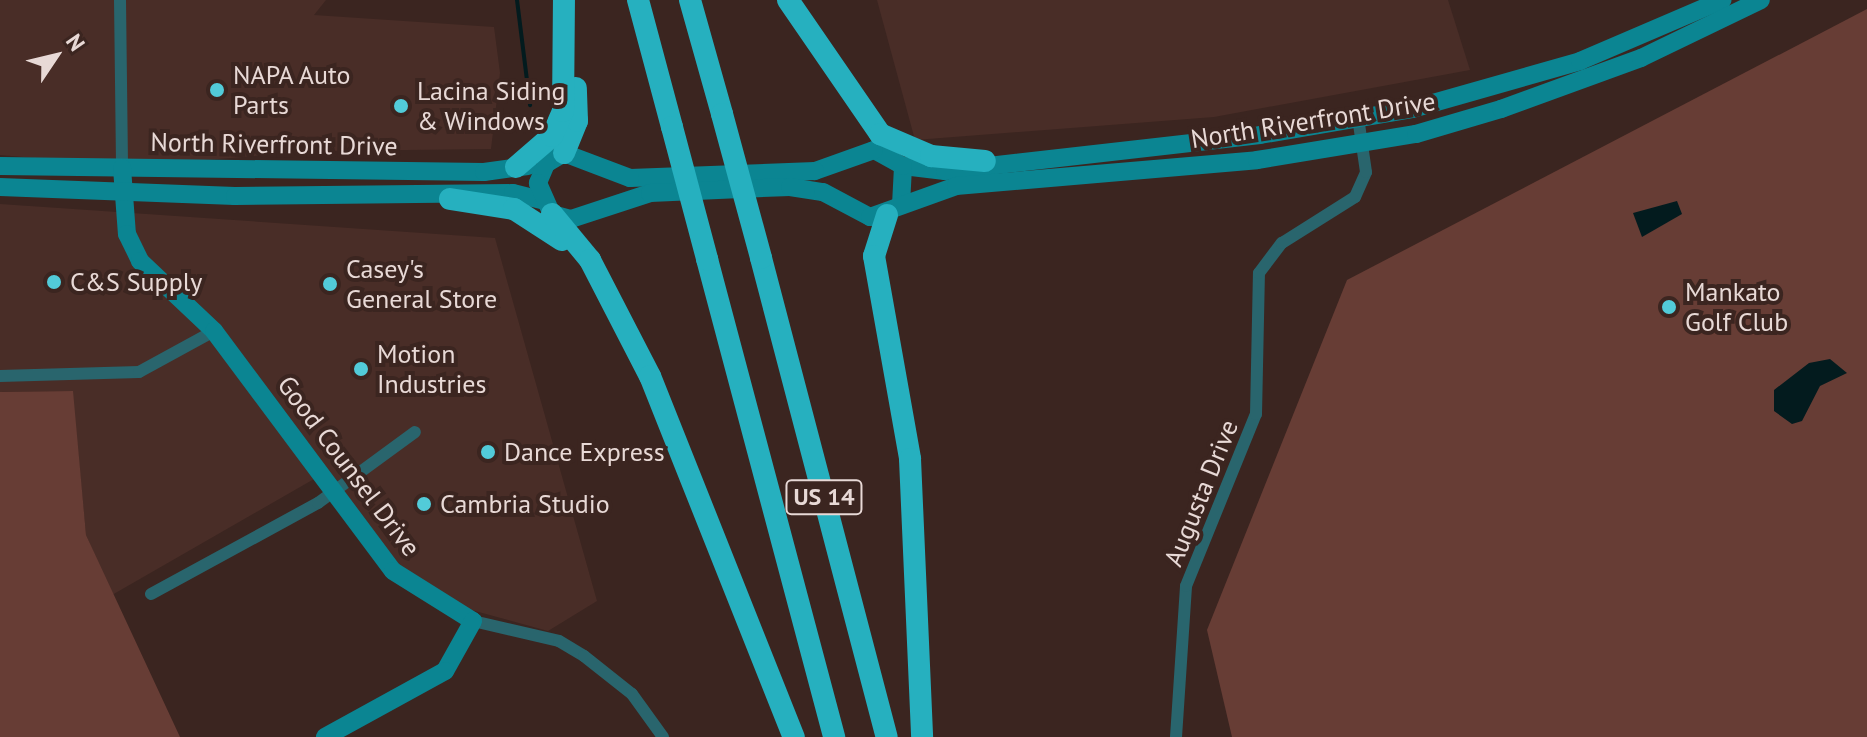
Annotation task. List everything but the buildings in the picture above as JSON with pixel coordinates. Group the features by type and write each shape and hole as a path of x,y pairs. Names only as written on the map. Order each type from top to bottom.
{"highway":[{"path":"555,159 579,109 569,60 564,0"},
{"name":"US 14","path":"638,0 834,737"},
{"name":"US 14","path":"690,0 887,737"},
{"path":"788,0 894,154 985,161"},
{"path":"516,167 558,125 569,60"},
{"path":"450,199 514,209 542,223 612,301"},
{"path":"547,207 612,301 650,376 794,737"},
{"path":"894,210 874,256 910,459 922,737"}],"main road":[{"name":"North Riverfront Drive","path":"985,161 1233,138 1459,98 1580,61 1722,0"},
{"name":"North Riverfront Drive","path":"894,210 956,186 1210,166 1416,134 1546,94 1761,0"},
{"path":"547,207 555,159 631,187 812,180 869,151 894,154 894,210 860,214 812,180"},
{"name":"North Riverfront Drive","path":"0,166 516,167 555,159"},
{"name":"Good Counsel Drive","path":"122,168 122,194 131,248 214,331 393,571 473,621"},
{"name":"North Riverfront Drive","path":"0,187 122,194 450,199 518,193 547,207 582,217 631,187"},
{"path":"325,737 445,671 473,621"}],"street":[{"path":"120,0 122,168"},
{"path":"1358,117 1363,140"},
{"name":"Augusta Drive","path":"1176,737 1186,586 1256,414 1254,294 1263,266 1282,243 1355,197 1366,172 1363,140"},
{"path":"0,376 139,372 214,331"},
{"path":"151,594 332,493 415,432"},
{"name":"Good Counsel Drive","path":"473,621 559,641 584,656 632,694 663,737"}],"shaded area":[{"path":"0,0 326,0 314,15 494,27 500,73 491,149 319,151 128,166 0,155"},
{"path":"877,0 1448,0 1470,70 1214,117 915,140"},
{"path":"1867,9 1867,737 1232,737 1207,630 1347,280"},
{"path":"0,204 495,238 597,601 548,631 464,608 395,564 321,475 112,595 86,535 72,391 0,392"},
{"path":"73,391 86,535 180,737 0,737 0,392"}],"water":[{"path":"1677,201 1682,214 1642,237 1633,213"},
{"path":"1830,359 1847,373 1820,386 1802,421 1792,424 1774,411 1774,390 1809,363"}],"waterway":[{"path":"517,0 530,105"}],"place":[{"name":"NAPA Auto Parts","path":"217,90"},
{"name":"Lacina Siding & Windows","path":"401,106"},
{"name":"C&S Supply","path":"54,282"},
{"name":"Casey's General Store","path":"330,284"},
{"name":"Mankato Golf Club","path":"1669,307"},
{"name":"Motion Industries","path":"361,369"},
{"name":"Dance Express","path":"488,452"},
{"name":"Cambria Studio","path":"424,504"}]}
